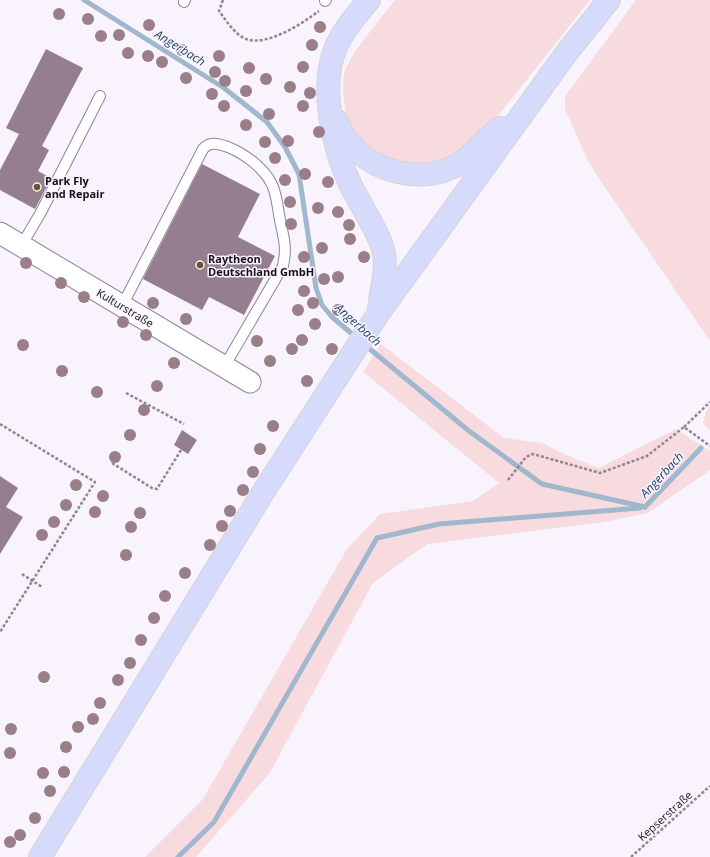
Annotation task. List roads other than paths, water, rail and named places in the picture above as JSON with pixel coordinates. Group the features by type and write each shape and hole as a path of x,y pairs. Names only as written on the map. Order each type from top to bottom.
{"main road":[{"path":"369,0 349,26 336,47 329,67 328,89 332,131 339,156 348,180 383,248 386,267 375,318"},
{"path":"40,857 267,486 375,318 566,55 609,0"},
{"path":"330,108 345,137 358,152 388,170 407,174 426,174 444,170 458,164 472,155 499,128 517,122"}],"street":[{"name":"Kulturstraße","path":"0,233 250,382"}],"lane":[{"path":"21,246 40,214 100,96"},
{"path":"122,306 203,149 207,144 214,143 232,149 247,157 256,164 273,186 286,251 283,266 224,367"}],"waterway":[{"name":"Angerbach","path":"84,0 224,88 267,122 285,147 299,174 316,288 322,305 332,317 357,338"},
{"name":"Angerbach","path":"365,345 469,431 542,484 645,507"},
{"name":"Angerbach","path":"645,507 701,448"},
{"path":"178,857 214,822 377,538 439,524 640,508"}],"place":[{"name":"Park Fly and Repair","path":"37,187"},
{"name":"Raytheon Deutschland GmbH","path":"200,265"}]}
